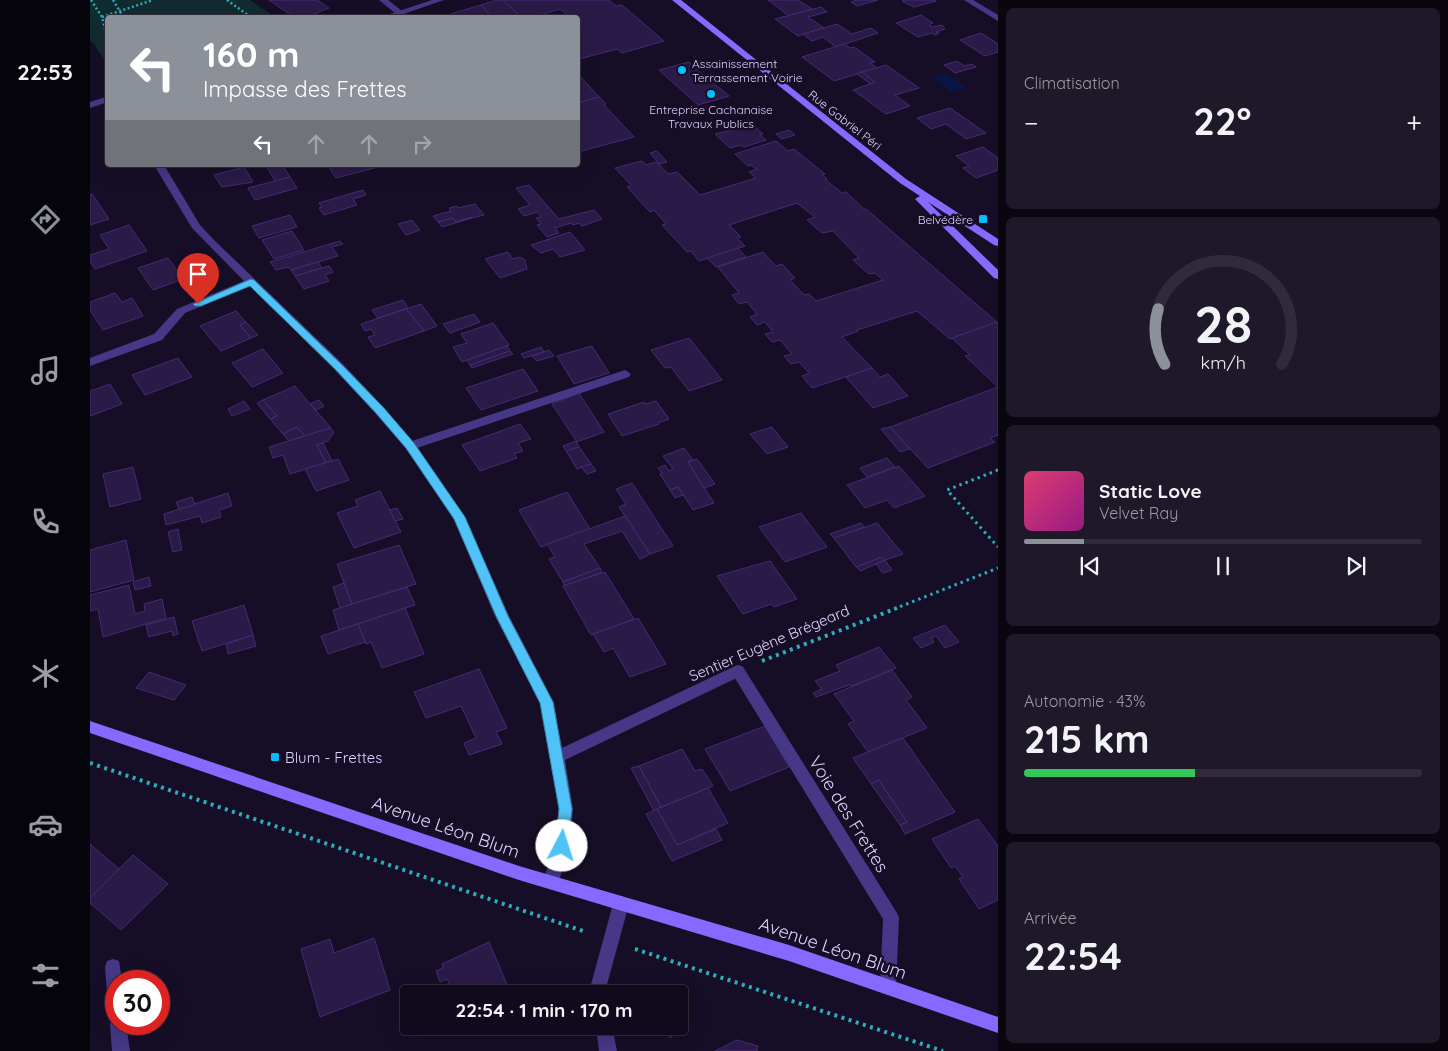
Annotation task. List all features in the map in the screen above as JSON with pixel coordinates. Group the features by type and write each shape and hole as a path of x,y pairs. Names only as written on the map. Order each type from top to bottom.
{"main road":[{"name":"Rue Gabriel Péri","path":"675,1 903,181 998,243"},
{"name":"Rue Gabriel Péri","path":"903,181 998,276"},
{"name":"Avenue Léon Blum","path":"90,727 552,882 789,953 998,1026"}],"street":[{"path":"383,0 404,15 440,0"},
{"path":"968,0 998,19"},
{"path":"90,105 105,101"},
{"path":"160,167 196,226 210,242 339,367 410,446 459,517 502,616 546,702 566,809 562,846 552,882"},
{"path":"90,362 158,337 181,311 251,282"},
{"path":"410,446 625,374"},
{"name":"Sentier Eugène Brégeard","path":"557,756 738,671"},
{"name":"Voie des Frettes","path":"738,671 891,918 888,987"},
{"path":"599,985 622,904"},
{"path":"119,1035 121,1051"},
{"path":"605,1035 608,1051"}],"path":[{"path":"91,0 102,16 105,28"},
{"path":"113,0 123,15"},
{"path":"106,15 153,0"},
{"path":"227,0 248,15"},
{"path":"998,470 947,490 998,547"},
{"name":"Sentier Eugène Brégeard","path":"738,671 998,568"},
{"path":"90,762 611,941 943,1051"}],"green space":[{"path":"90,0 250,0 272,15 105,15 105,61 92,41 90,42"}],"shaded area":[{"path":"945,73 966,87 952,92 932,77"}],"building":[{"path":"269,0 317,0 329,8 312,15 291,15"},
{"path":"503,0 519,15 490,15 481,5"},
{"path":"503,0 609,0 616,6 622,5 664,41 622,53 617,49 580,59 580,15 567,15 560,9 540,15 519,15"},
{"path":"768,0 798,0 812,9 789,16"},
{"path":"857,0 878,0 857,6 851,2"},
{"path":"902,1 936,1 914,7"},
{"path":"481,5 490,15 447,15"},
{"path":"821,7 827,12 808,17 824,28 798,36 775,19"},
{"path":"921,15 933,23 929,25 932,27 942,25 945,29 936,32 939,33 935,35 932,33 918,37 896,23"},
{"path":"837,24 852,34 871,28 878,33 836,47 823,37 812,41 803,34"},
{"path":"981,33 998,44 998,52 985,56 960,40"},
{"path":"844,44 850,48 854,47 875,62 870,63 877,68 834,81 802,57"},
{"path":"957,61 964,66 972,64 976,67 955,73 944,65"},
{"path":"689,62 729,96 698,105 659,70"},
{"path":"886,65 919,88 895,95 910,106 886,114 853,90 875,82 862,72"},
{"path":"862,72 875,82 871,84 857,74"},
{"path":"580,76 599,97 580,102"},
{"path":"599,97 606,104 604,105 634,137 580,151 580,102"},
{"path":"950,108 986,133 966,139 946,124 931,129 917,118"},
{"path":"753,125 763,134 760,135 766,140 744,147 741,145 730,148 715,134"},
{"path":"789,130 795,135 782,139 776,134"},
{"path":"776,141 788,151 794,149 825,174 822,175 826,180 842,193 846,192 997,322 950,339 917,311 857,330 842,337 872,368 812,388 802,376 809,373 799,362 791,364 784,356 792,354 780,340 772,342 765,334 773,332 765,322 757,325 750,317 757,314 747,302 739,304 732,295 739,293 718,267 763,252 776,266 782,264 795,278 790,280 804,295 809,294 816,301 883,280 875,273 869,274 853,260 859,258 833,231 822,233 807,220 815,217 797,203 729,225 741,237 737,238 745,246 699,261 691,251 687,252 662,225 666,224 654,210 650,212 627,187 631,185 615,168 642,161 646,165 657,162 668,174 677,172 700,195 756,178 749,172 757,169 751,165 748,166 735,154"},
{"path":"983,147 998,158 998,170 976,178 963,168 969,166 956,156"},
{"path":"657,151 667,162 659,164 650,153"},
{"path":"244,167 253,182 222,187 214,175"},
{"path":"267,167 283,167 290,177 275,181"},
{"path":"329,167 378,167 336,178"},
{"path":"290,177 297,188 255,200 248,188"},
{"path":"529,185 559,219 594,210 602,219 582,226 579,223 573,225 571,223 555,228 559,233 547,237 537,225 541,224 536,218 541,217 537,212 524,216 518,209 530,205 516,188"},
{"path":"363,190 366,195 353,199 357,205 324,215 319,208 322,207 319,203"},
{"path":"92,194 109,219 90,225 90,195"},
{"path":"475,204 484,215 456,222 453,218 438,222 433,216 451,211 449,208"},
{"path":"290,215 297,227 259,238 252,226"},
{"path":"471,217 442,227 438,222 453,218 456,222"},
{"path":"412,220 420,230 406,235 398,224"},
{"path":"129,225 147,251 95,269 90,261 90,255 109,249 100,235"},
{"path":"292,231 304,250 274,259 262,240"},
{"path":"570,232 585,250 560,257 553,249 541,253 531,245"},
{"path":"340,241 343,244 332,247 338,256 291,270 288,267 276,270 270,262"},
{"path":"738,248 746,257 716,267 707,258"},
{"path":"508,252 513,259 520,257 525,260 527,269 500,278 485,259"},
{"path":"168,258 183,279 153,290 138,268"},
{"path":"318,262 322,268 295,276 291,270"},
{"path":"329,266 333,272 325,275 329,281 304,289 295,276"},
{"path":"115,293 122,302 132,298 143,316 103,330 90,310 90,302"},
{"path":"403,300 408,308 378,318 372,310"},
{"path":"421,304 437,326 424,331 406,309"},
{"path":"406,309 424,331 375,348 368,337 375,335 371,329 365,331 361,324"},
{"path":"236,311 246,322 240,325 251,338 221,351 200,326"},
{"path":"474,314 480,322 450,333 443,324"},
{"path":"246,322 258,335 251,338 240,325"},
{"path":"997,322 998,387 965,356 970,355 952,338"},
{"path":"493,323 509,345 462,362 453,347 467,343 461,334"},
{"path":"689,338 722,380 689,391 671,367 665,368 651,350"},
{"path":"507,346 510,351 470,365 467,360"},
{"path":"592,346 609,373 574,384 557,356"},
{"path":"541,347 544,352 524,358 521,354"},
{"path":"263,349 283,373 252,387 232,363"},
{"path":"549,350 554,356 537,361 532,356"},
{"path":"510,351 513,354 472,368 470,365"},
{"path":"178,358 192,377 145,395 132,375"},
{"path":"872,368 880,377 888,374 908,396 873,408 846,377"},
{"path":"523,369 538,391 481,410 466,388"},
{"path":"110,384 122,404 90,416 90,391"},
{"path":"295,386 331,428 305,436 297,427 283,434 270,419 277,416 263,400"},
{"path":"998,387 998,435 990,438 995,442 928,468 890,427"},
{"path":"579,393 604,432 577,442 552,404"},
{"path":"263,400 277,416 270,419 257,403"},
{"path":"319,400 324,406 316,410 310,404"},
{"path":"244,401 250,409 232,416 228,409"},
{"path":"656,401 669,419 622,436 608,414 644,402 645,404"},
{"path":"520,424 531,439 518,443 523,451 514,454 517,458 480,471 462,445"},
{"path":"297,427 305,436 289,441 283,434"},
{"path":"772,427 788,447 767,454 750,434"},
{"path":"890,427 910,449 900,452 881,429"},
{"path":"330,428 334,432 328,441 317,445 326,463 290,474 283,455 273,458 269,447"},
{"path":"576,441 579,447 566,451 563,446"},
{"path":"323,443 332,461 326,463 317,445"},
{"path":"579,447 591,464 577,469 566,451"},
{"path":"684,448 693,460 688,462 714,503 693,510 678,487 670,490 658,468 665,465 669,471 673,469 663,456"},
{"path":"887,458 895,467 867,477 860,468"},
{"path":"338,459 349,480 316,491 305,469"},
{"path":"697,459 715,484 704,488 688,462"},
{"path":"591,464 596,471 587,474 581,467"},
{"path":"899,466 925,496 894,508 887,500 865,508 847,485"},
{"path":"133,467 141,499 110,507 103,474"},
{"path":"632,483 673,546 650,554 619,507 626,504 616,489"},
{"path":"678,487 683,495 675,498 670,490"},
{"path":"380,491 401,532 354,548 337,513 358,506 355,500"},
{"path":"567,492 590,529 541,547 519,510"},
{"path":"228,493 232,506 219,510 221,517 202,523 200,516 166,525 164,514"},
{"path":"192,497 195,505 179,509 176,502"},
{"path":"397,508 403,519 395,521 390,510"},
{"path":"801,513 827,547 785,562 759,527"},
{"path":"625,516 650,554 640,559 622,531 584,544 600,568 563,582 549,559 555,557 547,544"},
{"path":"861,523 864,527 834,538 830,534"},
{"path":"877,523 903,554 885,560 882,557 856,567 834,538"},
{"path":"178,529 182,550 173,552 168,532"},
{"path":"126,540 134,580 90,592 90,550"},
{"path":"399,545 416,584 352,604 337,564"},
{"path":"882,557 885,560 860,571 857,567"},
{"path":"885,560 892,570 883,573 876,564"},
{"path":"770,561 797,599 774,607 771,604 743,614 717,576"},
{"path":"600,568 602,572 565,586 563,582"},
{"path":"605,572 634,619 591,635 563,586"},
{"path":"149,577 151,586 135,590 133,582"},
{"path":"344,583 352,604 340,608 333,587"},
{"path":"129,585 135,614 145,611 144,604 162,599 166,618 103,637 98,609 90,611 90,595"},
{"path":"407,587 415,605 339,630 333,610"},
{"path":"244,605 253,635 202,651 192,621"},
{"path":"405,608 424,654 382,668 371,642 366,644 358,624"},
{"path":"174,617 178,634 173,636 172,631 149,637 146,625"},
{"path":"638,618 666,664 630,677 613,648 604,652 593,634"},
{"path":"358,624 365,642 328,654 321,636"},
{"path":"945,625 959,642 945,648 936,636 931,638 934,642 921,648 913,638"},
{"path":"253,635 256,646 228,654 226,644"},
{"path":"879,647 896,668 852,686 849,685 816,697 813,693 822,689 815,681 840,671 836,665"},
{"path":"479,669 507,728 496,732 502,744 469,755 464,743 476,738 461,706 426,718 414,692"},
{"path":"892,670 912,697 906,700 927,728 868,752 848,724 854,721 834,694"},
{"path":"149,672 186,685 174,700 136,688"},
{"path":"765,726 789,767 730,791 705,749"},
{"path":"903,738 955,812 905,834 900,825 907,822 879,780 871,784 853,758"},
{"path":"682,749 695,771 702,769 713,786 661,807 639,766"},
{"path":"639,766 661,807 654,811 631,768"},
{"path":"879,780 907,822 900,825 871,784"},
{"path":"708,788 728,823 677,845 657,809"},
{"path":"657,809 677,845 716,829 722,840 672,861 646,814"},
{"path":"978,819 998,846 998,900 979,909 959,879 963,877 955,866 951,868 932,839"},
{"path":"90,844 119,869 90,898"},
{"path":"133,855 168,884 121,930 90,903 90,898"},
{"path":"374,938 390,990 320,1017 301,949 330,939 334,953"},
{"path":"489,942 507,985 450,985 447,979 440,982 436,971 443,968 442,964"},
{"path":"737,1040 758,1046 757,1051 715,1051"}],"place":[{"name":"Assainissement Terrassement Voirie","path":"682,70"},
{"name":"Entreprise Cachanaise Travaux Publics","path":"711,94"},
{"name":"Belvédère","path":"983,219"},
{"name":"Blum - Frettes","path":"275,757"}],"route":[{"path":"198,304 251,282 339,367 379,410 410,446 459,517 502,616 546,702 566,809 562,846"}]}
